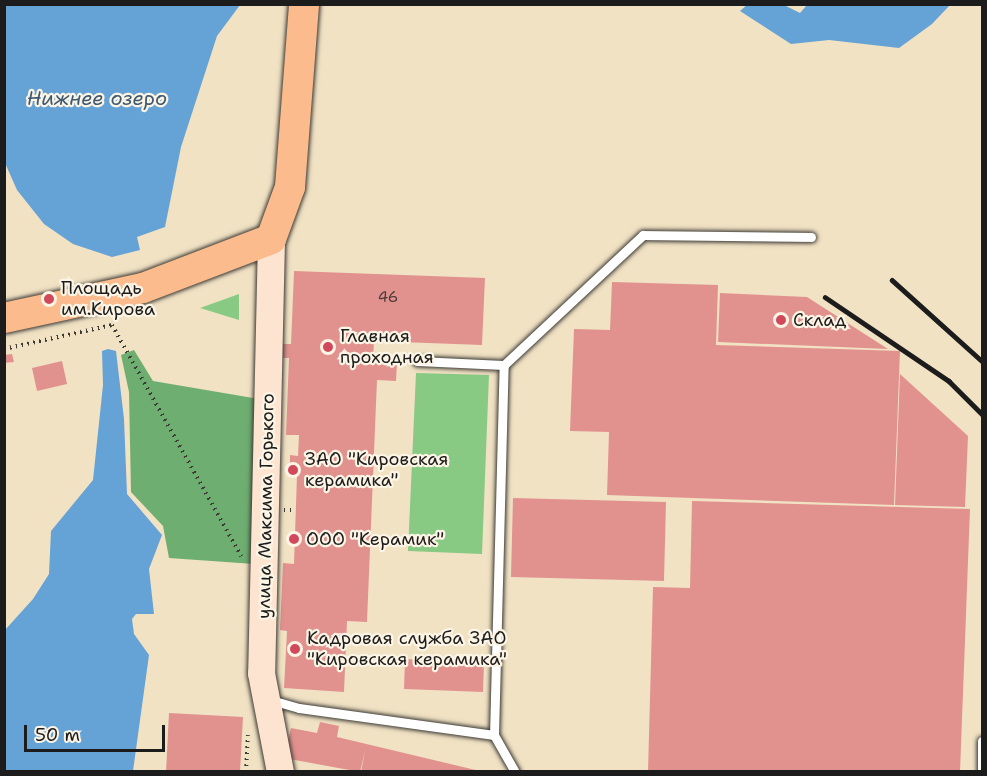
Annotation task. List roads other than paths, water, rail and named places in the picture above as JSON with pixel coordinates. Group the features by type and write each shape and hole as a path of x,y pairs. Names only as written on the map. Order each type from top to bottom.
{"main road":[{"path":"4,318 143,288 271,239 290,187 304,4"}],"street":[{"name":"улица Максима Горького","path":"271,239 263,699 280,771"}],"lane":[{"path":"417,361 504,365 644,235 811,237"},
{"path":"504,365 494,735 515,771"},
{"path":"263,699 299,708 494,735"},
{"path":"982,741 982,771"}],"water":[{"path":"748,4 784,5 800,13 807,5 950,5 932,24 899,48 829,40 791,44 740,11"},
{"name":"Нижнее озеро","path":"4,5 240,5 217,36 181,147 165,227 137,237 140,250 112,257 73,244 44,224 17,190 5,163"},
{"path":"108,349 116,351 124,419 127,494 162,535 149,569 154,614 136,614 132,619 134,634 149,655 133,771 5,771 5,630 33,599 49,574 51,531 93,480 103,385 102,351"}],"railway":[{"path":"892,280 982,361"},
{"path":"825,297 949,381 982,414"}],"place":[{"name":"Площадь им.Кирова","path":"49,299"},
{"name":"Склад","path":"781,320"},
{"name":"Главная проходная","path":"328,347"},
{"name":"ЗАО \"Кировская керамика\"","path":"293,470"},
{"name":"ООО \"Керамик\"","path":"294,539"},
{"name":"Кадровая служба ЗАО \"Кировская керамика\"","path":"295,649"}]}
